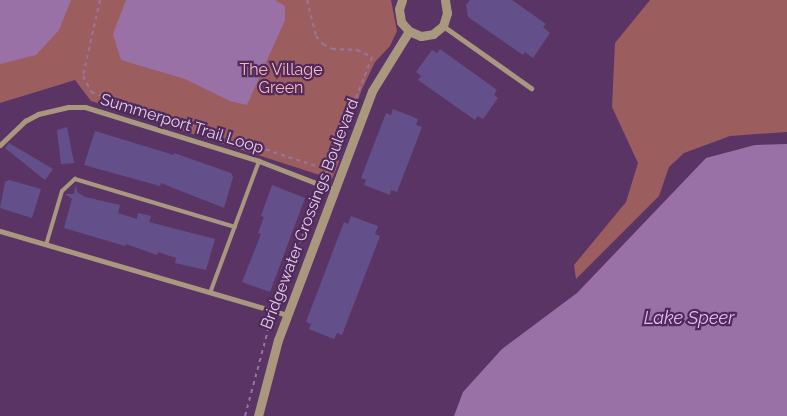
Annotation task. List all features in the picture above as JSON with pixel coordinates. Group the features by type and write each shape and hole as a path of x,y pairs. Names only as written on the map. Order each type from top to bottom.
{"street":[{"path":"402,0 399,16 409,31 427,36 443,26 448,14 445,0"},
{"path":"443,26 530,88"},
{"name":"Bridgewater Crossings Boulevard","path":"258,416 271,360 372,91 409,31"},
{"name":"Summerport Trail Loop","path":"0,145 25,121 38,114 68,107 85,108 259,161 334,190"},
{"path":"0,231 287,315"}],"lane":[{"path":"210,293 259,161"},
{"path":"46,245 62,191 75,179 234,226"}],"path":[{"path":"100,0 84,76 91,92 328,170"},
{"path":"245,416 274,311 372,57 357,50 332,49 323,44 316,36 306,0"}],"green space":[{"name":"The Village Green","path":"0,0 391,0 397,31 390,46 375,62 362,89 337,155 339,162 332,179 91,101 75,80 0,103"},
{"path":"650,0 787,0 787,132 730,136 684,153 669,167 659,196 576,279 574,265 626,202 638,163 612,107 615,43"}],"water":[{"path":"0,0 71,0 59,30 36,55 0,64"},
{"path":"126,0 275,0 285,6 285,20 247,105 230,101 185,79 121,60 113,34"},
{"name":"Lake Speer","path":"787,144 787,416 454,416 463,392 502,349 577,293 706,158 755,145"}],"building":[{"path":"470,0 512,0 546,24 543,27 550,33 533,58 525,52 523,55 468,17 466,5"},
{"path":"440,49 497,90 494,95 498,98 483,119 478,116 475,120 418,80 421,76 416,72 432,50 437,53"},
{"path":"393,109 418,119 416,125 422,127 397,192 391,190 390,195 364,185 366,180 361,178 386,113 391,115"},
{"path":"67,127 74,163 61,164 57,130"},
{"path":"95,131 174,155 174,153 231,173 233,177 224,208 161,183 160,186 84,165"},
{"path":"9,143 53,169 45,180 5,148"},
{"path":"9,180 41,189 32,218 0,208 5,182"},
{"path":"76,184 77,192 85,197 120,205 118,213 137,219 138,213 151,216 149,222 215,239 206,270 175,263 176,258 158,252 157,255 126,244 125,246 64,228 72,199 65,194 74,194"},
{"path":"272,185 305,198 270,292 242,282 261,234 258,233 264,217 261,216"},
{"path":"351,216 378,226 375,234 380,236 342,335 337,333 334,339 309,329 311,324 306,322 344,222 348,224"}]}
